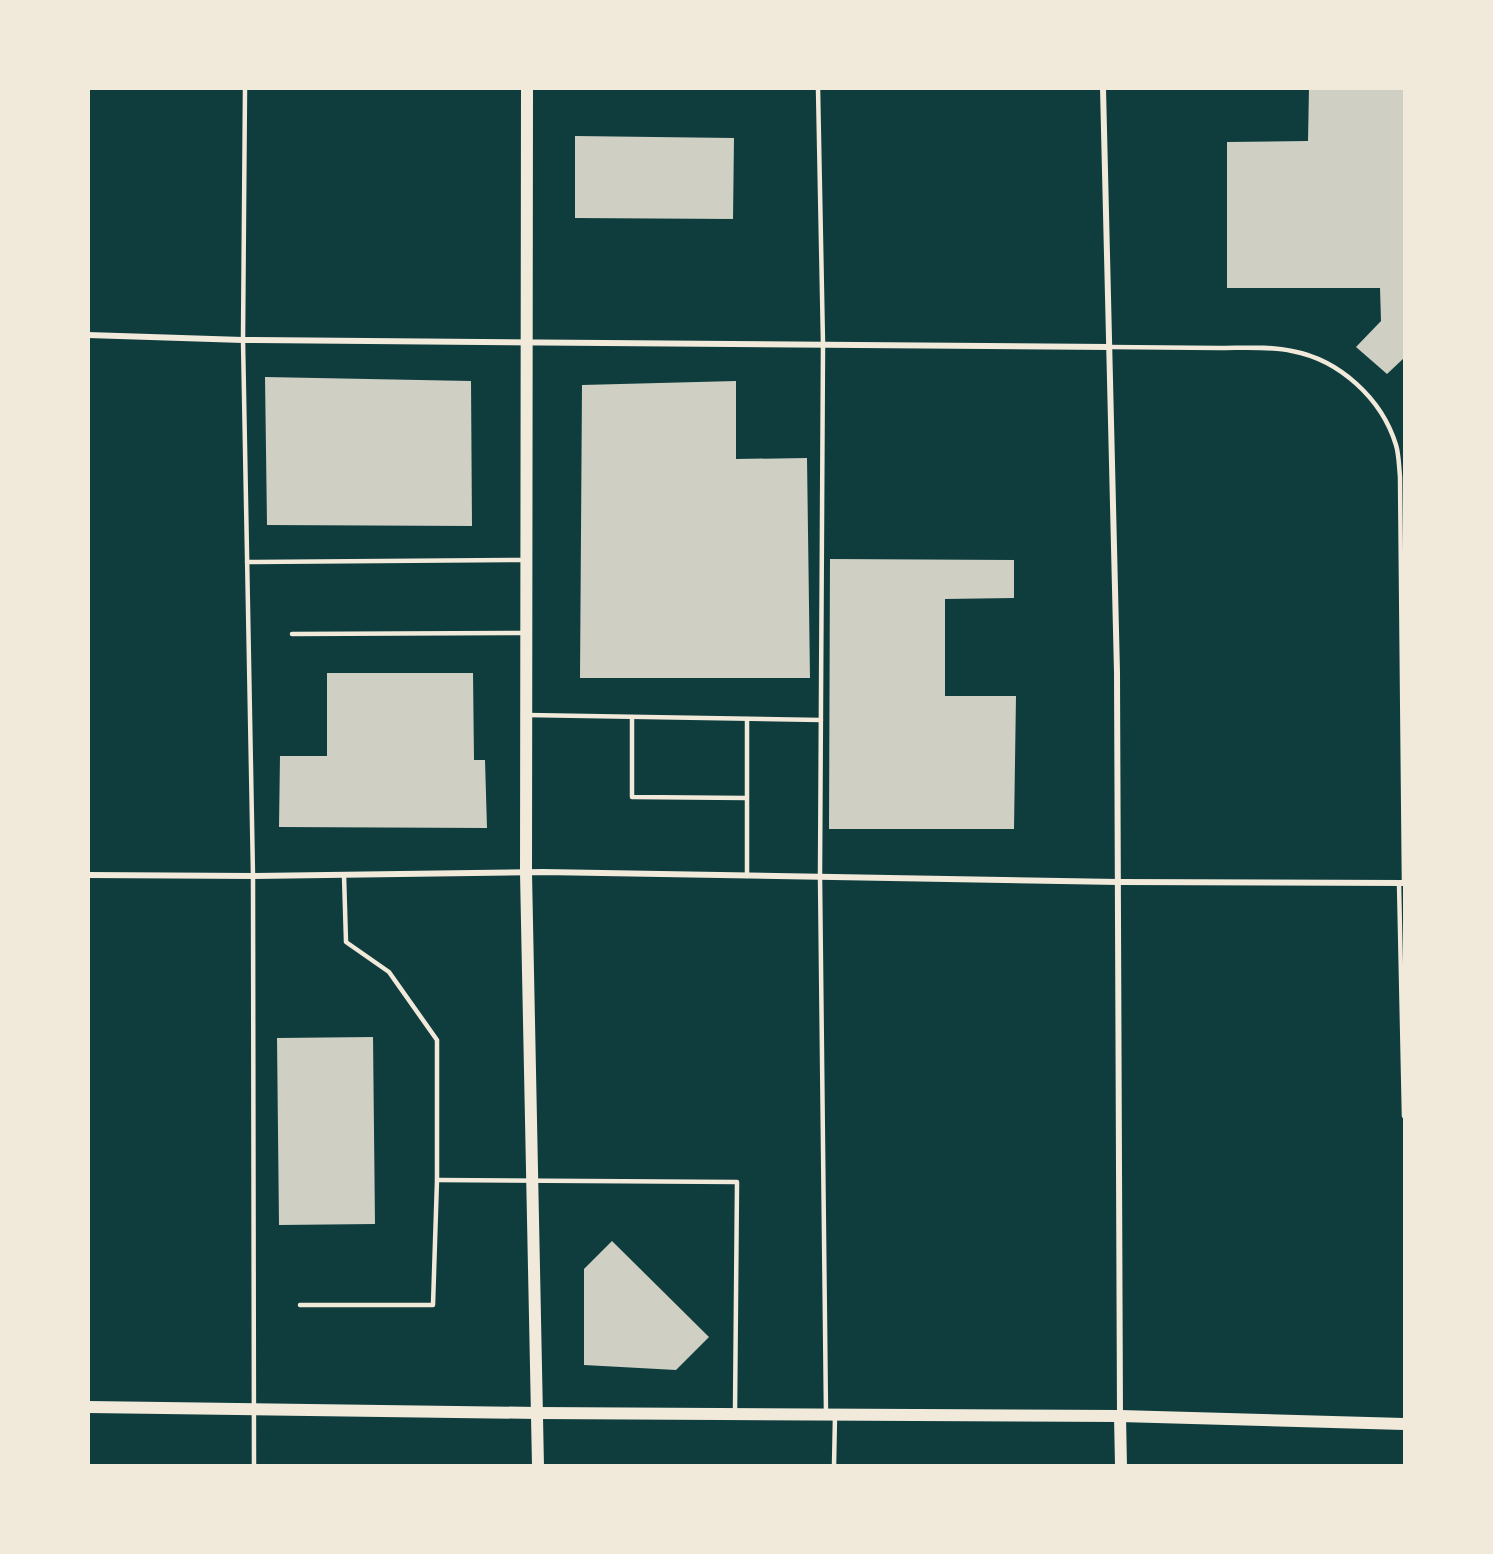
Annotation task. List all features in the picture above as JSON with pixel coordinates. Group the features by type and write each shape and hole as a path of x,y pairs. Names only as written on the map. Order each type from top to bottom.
{"main road":[{"path":"527,88 526,873 538,1466"},
{"path":"88,1407 537,1413 1120,1416 1404,1424"},
{"path":"1120,1416 1121,1466"}],"street":[{"path":"1103,88 1117,660 1120,1416"},
{"path":"88,335 243,340 1109,347"},
{"path":"88,874 253,876 526,873 1119,882 1403,883"}],"lane":[{"path":"245,88 243,340 253,876 254,1466"},
{"path":"818,88 823,344 820,876 834,1466"},
{"path":"1109,347 1256,348 1294,351 1324,362 1344,374 1362,389 1379,410 1396,445 1400,477 1404,1116"},
{"path":"247,562 527,560"},
{"path":"292,634 527,633"},
{"path":"527,715 821,720"},
{"path":"632,718 632,797 746,798"},
{"path":"747,719 747,876"},
{"path":"300,1305 433,1305 437,1180 437,1040 389,972 346,942 344,875"},
{"path":"437,1180 737,1182 735,1414"}],"building":[{"path":"1309,88 1404,88 1404,358 1387,374 1356,347 1381,321 1380,288 1227,288 1227,142 1308,141"},
{"path":"575,136 734,138 733,219 575,218"},
{"path":"265,377 471,381 472,526 267,525"},
{"path":"736,381 736,459 807,458 810,678 580,678 582,385"},
{"path":"830,559 1014,560 1014,598 945,599 945,696 1016,696 1014,829 829,829"},
{"path":"327,673 473,673 474,760 485,760 487,828 279,827 280,756 327,756"},
{"path":"373,1037 375,1224 279,1225 277,1038"},
{"path":"612,1241 709,1337 676,1370 584,1365 584,1269"}]}
